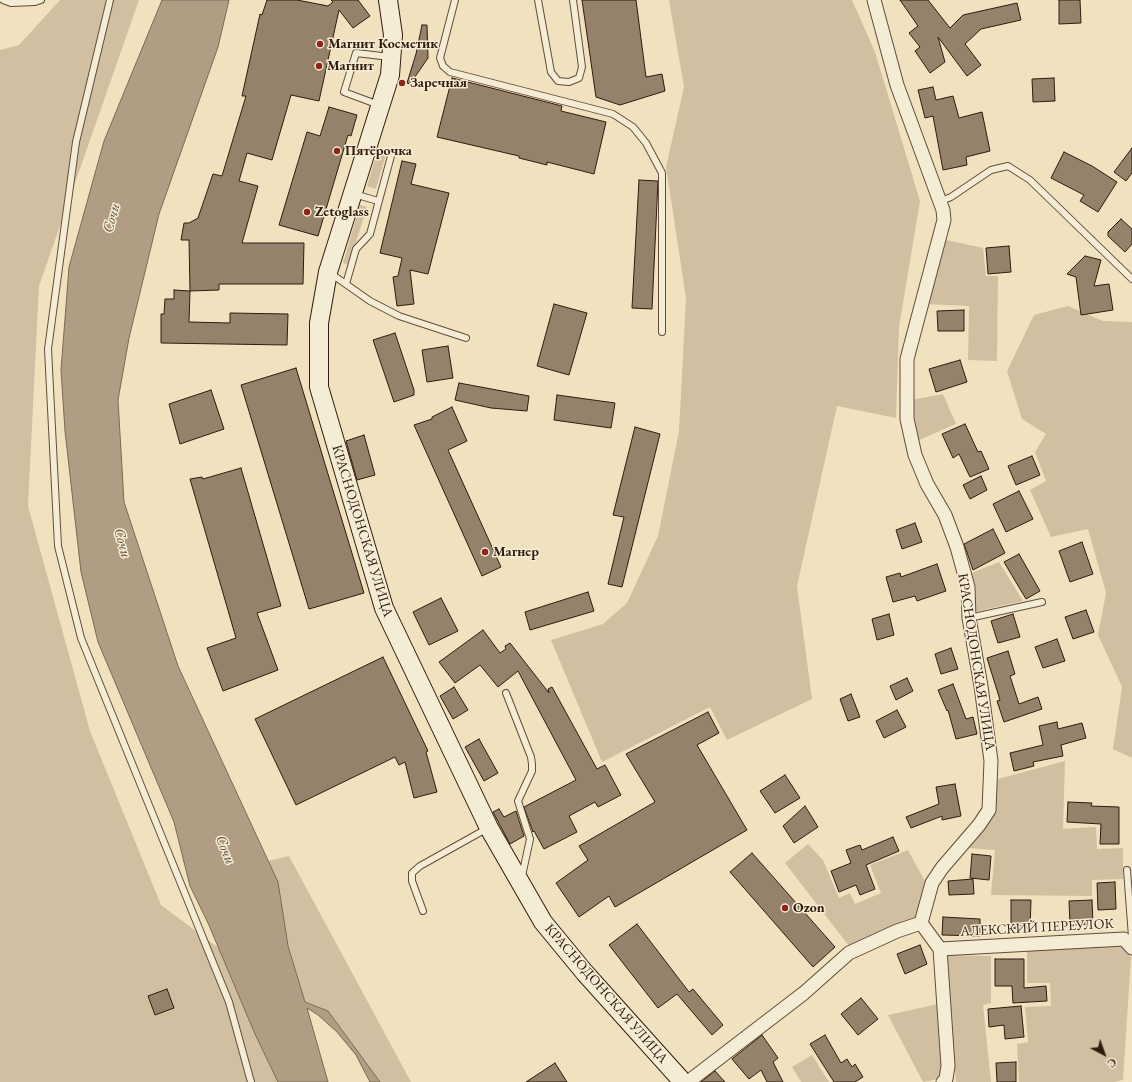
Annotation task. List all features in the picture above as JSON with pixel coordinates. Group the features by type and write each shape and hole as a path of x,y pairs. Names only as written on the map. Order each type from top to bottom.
{"street":[{"name":"КРАСНОДОНСКАЯ УЛИЦА","path":"388,0 393,35 390,75 328,272 319,323 319,387 384,608 489,828 543,922 562,946 683,1082"},
{"name":"КРАСНОДОНСКАЯ УЛИЦА","path":"874,0 897,85 941,201 944,220 907,359 907,419 915,455 926,484 945,515 968,587 969,618 981,686 991,761 989,810 979,825 942,868 932,883 921,923"},
{"path":"688,1082 804,993 849,953 897,930 921,923 940,949 948,1058 946,1079 944,1082"},
{"name":"АЛЕКСКИЙ ПЕРЕУЛОК","path":"940,949 1124,939 1132,948"}],"lane":[{"path":"3,0 11,4 41,0"},
{"path":"110,0 76,142 48,349 58,546 81,638 229,1002 251,1082"},
{"path":"456,0 440,58 443,66 450,72 612,114 633,126 646,143 662,173 662,332"},
{"path":"538,0 552,72 558,81 569,82 580,78 582,67 573,0"},
{"path":"380,105 344,92 356,53 391,57"},
{"path":"346,284 356,249 370,234 391,156"},
{"path":"941,201 951,197 991,170 1008,166 1030,180 1132,280"},
{"path":"352,193 378,201"},
{"path":"328,272 370,301 399,316 466,338"},
{"path":"969,618 1042,602"},
{"path":"506,693 531,757 532,764 532,771 518,801 530,838 520,884"},
{"path":"423,911 412,881 412,873 420,866 489,828"},
{"path":"1127,870 1132,938"}],"shaded area":[{"path":"60,0 139,0 39,286 28,506 90,731 161,905 220,949 255,1034 278,1082 0,1082 0,50 19,45"},
{"path":"669,0 852,0 875,52 920,201 899,327 896,418 837,406 797,586 812,699 727,740 710,707 602,762 551,640 603,624 627,603 658,536 679,431 686,298 666,167 684,87"},
{"path":"377,152 386,154 376,189 367,186"},
{"path":"360,205 367,207 349,265 343,263"},
{"path":"942,239 983,248 986,276 998,276 997,361 968,360 969,306 924,304"},
{"path":"1068,306 1103,321 1132,322 1132,758 1113,749 1122,687 1098,635 1106,593 1088,529 1051,537 1030,490 1046,481 1035,452 1046,434 1022,419 1007,371 1034,315"},
{"path":"943,394 956,424 917,441 911,419 911,400"},
{"path":"999,562 1023,601 974,612 969,574"},
{"path":"1065,761 1063,829 1096,827 1097,849 1123,848 1123,879 1092,880 1092,896 991,895 995,850 968,848 994,780"},
{"path":"808,844 823,860 839,898 850,893 855,904 881,893 870,865 908,850 927,885 917,920 849,946 785,863"},
{"path":"289,856 411,1082 380,1082 328,1011 305,1002 288,946 268,861"},
{"path":"1121,946 1131,957 1123,1080 1114,1082 1019,1082 1017,1044 1028,1042 1025,1007 1051,1006 1050,983 1027,983 1027,949"},
{"path":"946,955 991,956 991,1003 983,1005 991,1082 956,1082"},
{"path":"938,1004 942,1072 938,1079 923,1082 888,1015"},
{"path":"812,1055 829,1082 801,1082 792,1067"}],"water":[{"name":"Сочи","path":"162,0 229,0 218,47 159,214 129,338 118,400 124,502 178,666 278,882 288,946 305,1002 328,1011 380,1082 370,1082 356,1055 337,1032 318,1015 307,1008 328,1082 278,1082 255,1034 208,923 190,886 174,822 98,642 81,572 65,431 61,370 69,267 104,141"}],"building":[{"path":"267,0 297,0 328,6 333,2 331,0 358,0 370,16 353,28 339,10 319,101 291,95 272,160 247,153 239,181 258,186 242,243 304,243 303,284 219,284 219,290 190,291 189,240 181,240 184,223 189,223 198,218 213,174 222,176 246,96 242,96 260,14 262,15"},
{"path":"582,0 636,0 646,77 662,74 665,91 620,105 596,97"},
{"path":"900,0 928,0 950,28 963,15 1017,3 1021,20 981,29 965,44 981,65 967,76 938,37 945,62 930,73 915,51 920,47 909,33 918,26"},
{"path":"1059,0 1080,0 1081,23 1059,24"},
{"path":"422,25 427,25 428,58 410,84 407,83 416,54"},
{"path":"452,78 562,106 561,111 606,122 594,174 547,162 547,165 519,158 519,156 437,137"},
{"path":"1054,78 1055,101 1033,102 1032,79"},
{"path":"933,87 936,100 953,96 959,118 982,112 990,151 966,157 967,165 943,170 933,116 925,118 918,90"},
{"path":"329,107 357,115 351,136 348,135 318,236 279,225 307,132 320,136"},
{"path":"1132,148 1132,173 1126,181 1114,172"},
{"path":"1064,152 1092,166 1117,182 1098,212 1080,201 1084,195 1051,178"},
{"path":"402,161 416,164 411,184 449,193 428,274 410,270 414,304 397,306 393,277 398,276 402,258 380,253"},
{"path":"639,180 658,181 652,309 632,308"},
{"path":"1121,219 1132,229 1132,244 1125,252 1108,236 1108,232"},
{"path":"1009,246 1011,272 988,274 986,248"},
{"path":"1085,256 1101,260 1094,286 1109,284 1113,310 1081,315 1076,277 1067,274"},
{"path":"174,290 190,291 189,322 230,323 230,313 288,314 287,345 161,343 161,314 164,314 165,299 174,299"},
{"path":"554,304 587,313 569,375 537,366"},
{"path":"964,310 964,331 938,331 937,311"},
{"path":"395,333 414,390 414,395 394,402 373,340"},
{"path":"448,346 453,378 427,382 422,350"},
{"path":"960,360 967,382 936,392 929,369"},
{"path":"296,368 364,593 309,609 241,385"},
{"path":"459,383 529,396 527,411 491,408 455,400"},
{"path":"211,390 224,429 180,444 169,404"},
{"path":"557,395 615,403 611,428 554,420"},
{"path":"452,407 467,441 448,450 501,567 482,576 414,425 432,419 432,417"},
{"path":"965,424 978,452 981,451 989,469 970,477 959,454 953,458 942,434"},
{"path":"635,427 660,434 622,587 608,584 624,517 613,515"},
{"path":"364,435 375,475 357,480 346,441"},
{"path":"1032,456 1040,475 1016,485 1008,466"},
{"path":"241,468 281,606 257,613 278,670 223,691 207,648 236,638 190,479 202,477 203,479"},
{"path":"981,476 987,490 970,499 963,485"},
{"path":"1019,491 1033,519 1006,532 993,504"},
{"path":"915,523 922,542 902,549 896,530"},
{"path":"993,529 1005,553 973,570 964,544"},
{"path":"1082,542 1093,574 1070,582 1059,551"},
{"path":"1019,554 1040,591 1026,599 1004,562"},
{"path":"937,564 946,591 917,601 915,596 893,602 886,577 900,573 901,577"},
{"path":"588,592 594,611 530,630 525,612"},
{"path":"441,598 458,631 429,645 413,612"},
{"path":"1086,610 1094,632 1073,639 1065,617"},
{"path":"889,614 894,635 877,640 872,619"},
{"path":"1013,614 1020,637 998,643 991,621"},
{"path":"483,630 500,653 506,649 505,646 510,643 549,693 548,689 552,687 597,769 605,765 621,795 598,807 595,802 569,816 577,832 544,849 534,831 533,832 524,807 576,780 518,671 498,687 480,665 455,683 439,662"},
{"path":"1057,639 1065,661 1043,668 1035,647"},
{"path":"951,648 958,669 941,674 935,654"},
{"path":"1008,651 1015,674 1010,676 1019,704 1038,697 1042,709 1004,722 997,701 1000,700 987,658"},
{"path":"383,657 428,751 426,752 437,792 414,798 405,762 399,765 395,757 296,805 255,719"},
{"path":"907,678 913,691 896,700 890,686"},
{"path":"953,684 966,719 973,717 977,734 956,739 948,710 947,711 938,690"},
{"path":"454,687 468,710 453,719 440,696"},
{"path":"851,694 860,717 848,721 840,699"},
{"path":"897,710 906,727 884,738 876,721"},
{"path":"708,712 719,733 697,745 747,830 615,907 609,896 579,917 556,883 588,860 579,846 655,802 626,754"},
{"path":"1057,722 1058,729 1082,723 1086,738 1061,745 1063,756 1033,762 1034,766 1014,771 1010,753 1043,745 1039,726"},
{"path":"479,739 498,773 484,781 465,747"},
{"path":"785,775 800,798 775,813 760,791"},
{"path":"955,784 961,816 942,820 942,816 911,828 906,817 939,804 936,787"},
{"path":"1068,802 1092,803 1091,806 1119,807 1119,844 1100,844 1101,824 1067,822"},
{"path":"805,806 818,827 794,843 783,826"},
{"path":"499,809 504,817 516,811 524,836 510,844 493,812"},
{"path":"893,837 899,851 866,865 875,889 860,895 856,885 839,892 831,871 851,863 846,850 860,845 862,850"},
{"path":"752,853 835,947 813,967 730,872"},
{"path":"972,854 991,856 989,880 970,878"},
{"path":"973,879 974,894 949,895 948,881"},
{"path":"1115,882 1116,909 1098,910 1097,883"},
{"path":"1011,900 1031,900 1030,929 1011,928"},
{"path":"1092,900 1093,924 1070,925 1069,901"},
{"path":"943,917 980,919 980,936 942,935"},
{"path":"637,924 689,992 693,989 723,1025 712,1035 677,994 658,1008 609,945"},
{"path":"920,945 927,964 905,974 897,954"},
{"path":"995,959 1024,959 1024,988 1046,986 1047,1001 1013,1003 1012,986 995,986"},
{"path":"167,989 174,1008 155,1015 148,996"},
{"path":"861,998 878,1019 858,1035 841,1014"},
{"path":"1021,1006 1024,1037 1005,1039 1004,1025 989,1027 988,1009"},
{"path":"762,1035 778,1058 773,1062 783,1082 767,1082 761,1070 749,1079 732,1059"},
{"path":"825,1035 841,1063 847,1059 852,1067 855,1064 863,1077 855,1082 834,1082 810,1044"},
{"path":"1016,1062 1016,1082 997,1082 996,1063"},
{"path":"555,1063 567,1082 526,1082"},
{"path":"715,1071 725,1082 701,1082"}],"place":[{"name":"Магнит Косметик","path":"320,44"},
{"name":"Магнит","path":"319,66"},
{"name":"Заречная","path":"402,83"},
{"name":"Пятёрочка","path":"337,151"},
{"name":"Zetoglass","path":"307,212"},
{"name":"Магнер","path":"485,552"},
{"name":"Ozon","path":"785,908"}]}
